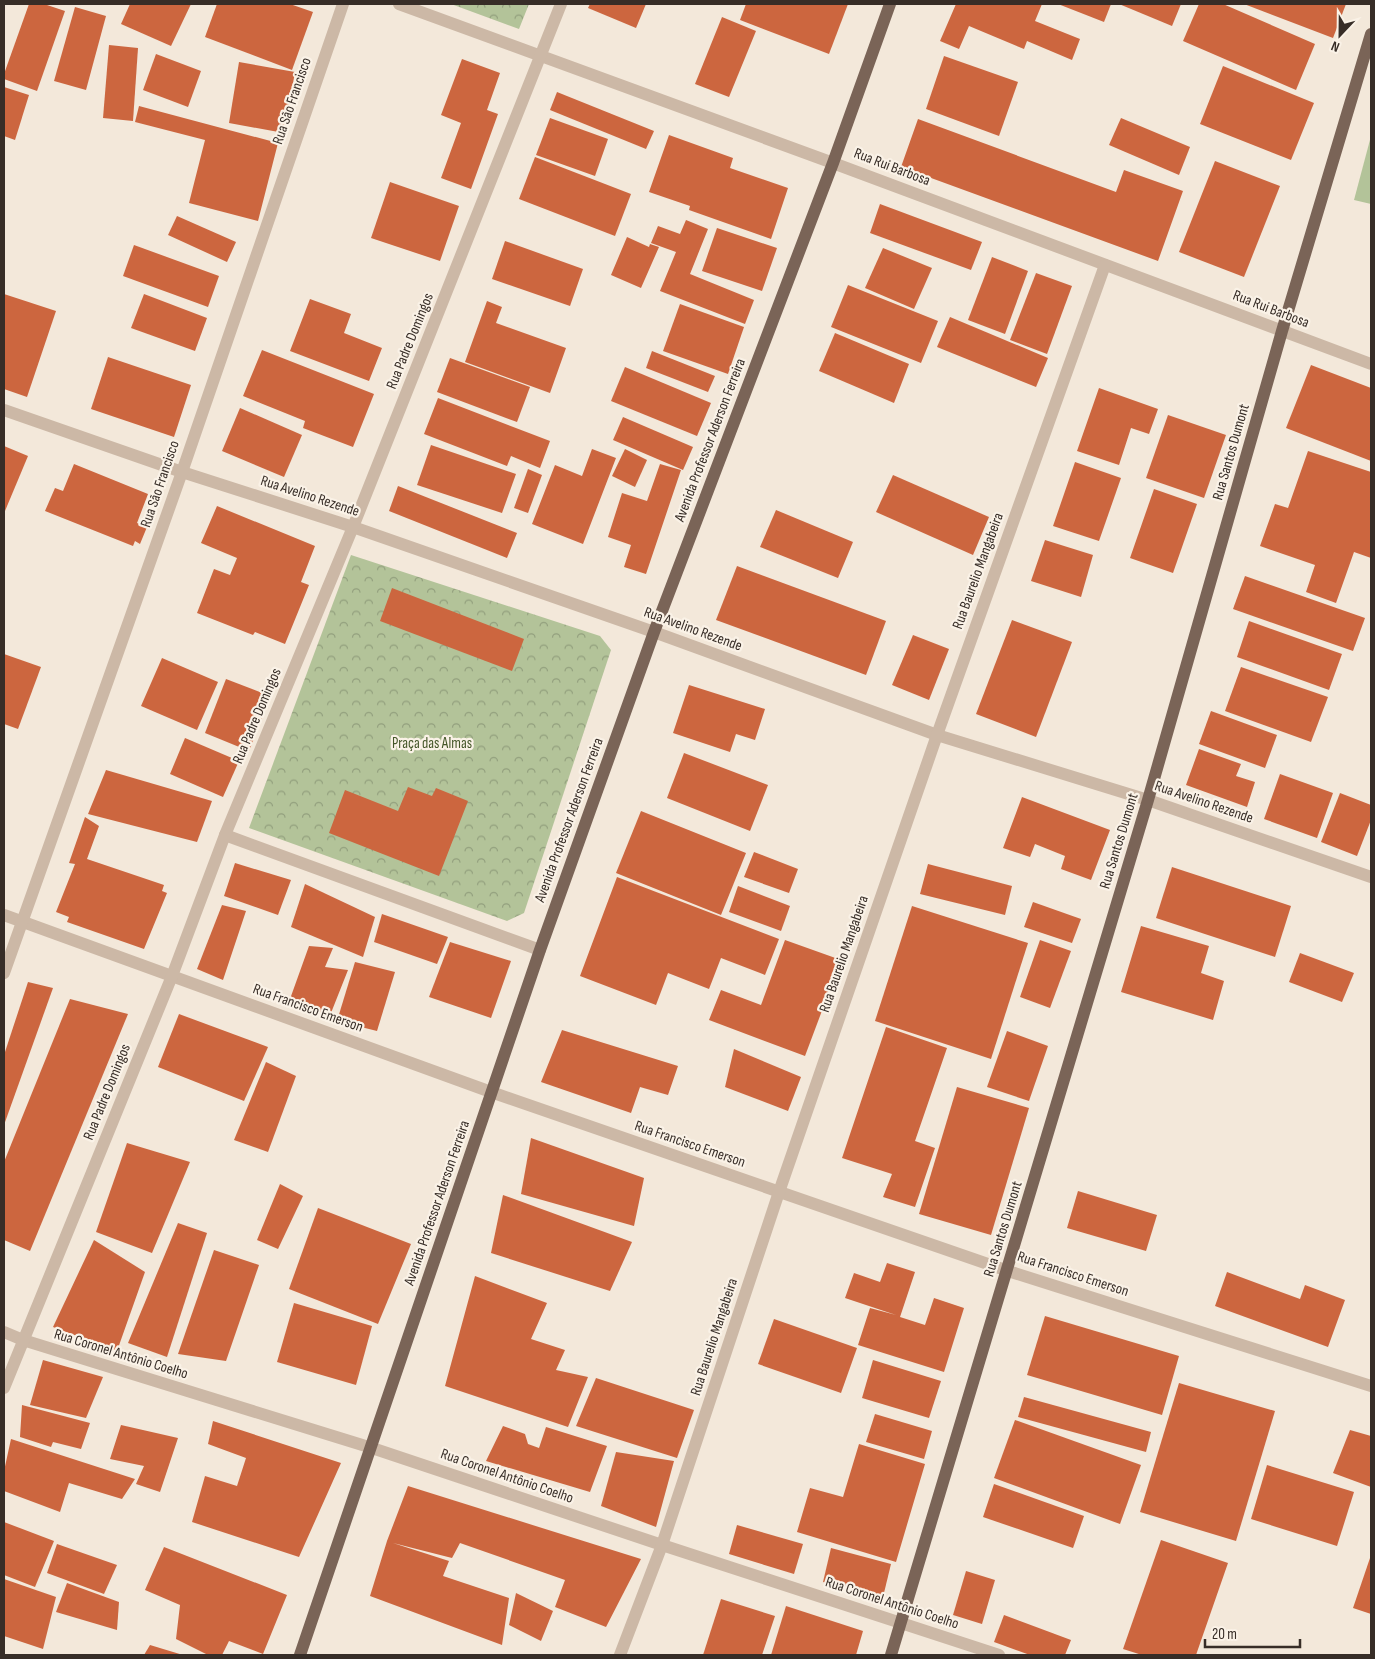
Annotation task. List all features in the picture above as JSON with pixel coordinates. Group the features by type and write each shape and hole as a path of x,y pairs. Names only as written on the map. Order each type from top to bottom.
{"main road":[{"name":"Avenida Professor Aderson Ferreira","path":"300,1655 540,950 654,632 833,163 890,4"},
{"name":"Rua Santos Dumont","path":"891,1655 1008,1271 1148,800 1282,331 1371,34"}],"street":[{"name":"Rua São Francisco","path":"4,973 182,472 343,4"},
{"name":"Rua Rui Barbosa","path":"400,4 1371,364"},
{"name":"Rua Padre Domingos","path":"4,1388 172,976 225,835 353,526 561,4"},
{"name":"Rua Baurelio Mangabeira","path":"620,1655 662,1545 779,1192 937,735 1105,265"},
{"name":"Rua Avelino Rezende","path":"4,410 182,472 353,526 654,632 937,735 1148,800 1371,877"},
{"path":"225,835 540,950"},
{"name":"Rua Francisco Emerson","path":"4,915 491,1092 1008,1271 1371,1386"},
{"name":"Rua Coronel Antônio Coelho","path":"4,1332 23,1340 372,1448 999,1655"}],"green space":[{"path":"451,4 529,4 519,29"},
{"path":"1371,136 1371,204 1354,200"},
{"name":"Praça das Almas","path":"351,555 600,636 611,650 524,913 507,921 249,828"}],"building":[{"path":"29,4 44,4 65,11 37,91 4,79 4,74"},
{"path":"130,4 191,4 171,46 121,24"},
{"path":"217,4 290,4 313,12 292,70 205,37"},
{"path":"590,4 646,4 636,28 588,8"},
{"path":"746,4 848,4 829,54 740,20"},
{"path":"956,4 1042,4 1035,21 1080,39 1072,60 1027,41 1024,49 969,26 959,49 940,41"},
{"path":"1058,4 1111,4 1104,22"},
{"path":"1119,4 1181,4 1172,26"},
{"path":"1199,4 1223,4 1315,44 1296,90 1183,41"},
{"path":"1244,4 1346,4 1333,38"},
{"path":"75,7 106,16 86,90 54,81"},
{"path":"722,17 756,31 729,97 695,84"},
{"path":"109,45 138,48 133,121 103,118"},
{"path":"156,54 201,71 188,107 143,90"},
{"path":"944,56 1018,82 999,136 926,109"},
{"path":"462,59 500,73 487,110 498,114 471,189 441,178 461,123 441,115"},
{"path":"239,62 295,72 284,133 229,123"},
{"path":"1223,66 1314,103 1291,160 1200,124"},
{"path":"4,87 29,95 15,140 4,136"},
{"path":"557,92 654,131 646,149 550,110"},
{"path":"139,106 278,143 258,221 189,203 205,140 135,122"},
{"path":"550,118 608,139 595,176 536,155"},
{"path":"1121,118 1190,147 1179,175 1109,145"},
{"path":"918,119 1116,192 1124,170 1183,191 1158,261 901,167"},
{"path":"669,135 733,158 730,168 788,188 771,239 689,210 690,206 649,192"},
{"path":"535,157 631,194 615,236 519,199"},
{"path":"1215,161 1280,186 1244,277 1179,252"},
{"path":"390,182 459,206 440,261 371,238"},
{"path":"880,204 982,242 971,270 870,233"},
{"path":"177,216 236,242 227,262 168,235"},
{"path":"686,220 708,229 690,274 754,300 745,324 660,291 676,252 651,243 658,226 680,234"},
{"path":"717,228 777,248 762,291 702,271"},
{"path":"627,237 649,247 650,244 659,247 641,288 611,275"},
{"path":"505,241 583,269 570,306 492,279"},
{"path":"134,245 219,276 208,307 123,276"},
{"path":"883,248 932,268 914,309 865,288"},
{"path":"992,257 1028,271 1005,334 968,320"},
{"path":"1036,273 1072,286 1047,354 1010,340"},
{"path":"848,285 938,321 921,363 831,327"},
{"path":"4,294 56,311 27,397 4,389"},
{"path":"144,294 207,318 195,351 131,328"},
{"path":"310,299 351,314 344,333 382,348 369,381 290,351"},
{"path":"487,301 502,307 496,323 566,348 550,393 465,362"},
{"path":"680,304 744,327 728,374 663,351"},
{"path":"950,317 1048,358 1036,387 937,347"},
{"path":"835,333 909,364 894,403 819,371"},
{"path":"262,350 374,394 353,447 303,428 305,421 243,396"},
{"path":"652,351 715,376 708,392 646,368"},
{"path":"108,357 191,385 174,437 91,409"},
{"path":"450,358 530,387 517,422 437,392"},
{"path":"1311,365 1371,388 1371,461 1286,428"},
{"path":"625,367 711,403 697,436 611,401"},
{"path":"1099,388 1158,409 1149,434 1131,428 1119,465 1077,451"},
{"path":"438,398 550,441 540,468 511,456 507,466 424,434"},
{"path":"240,408 302,435 284,477 222,451"},
{"path":"1168,415 1226,435 1204,498 1146,478"},
{"path":"623,417 693,447 683,470 613,440"},
{"path":"431,445 516,474 502,513 417,485"},
{"path":"4,446 28,456 5,511 4,510"},
{"path":"592,449 616,458 583,544 532,524 555,465 582,476"},
{"path":"625,449 647,460 635,487 612,476"},
{"path":"1308,451 1371,472 1371,558 1354,552 1336,603 1306,592 1315,565 1260,546 1275,504 1288,508"},
{"path":"1075,462 1121,478 1099,541 1053,526"},
{"path":"74,464 148,494 137,523 147,527 140,544 135,541 133,546 45,511 55,488 63,491"},
{"path":"660,464 681,470 646,574 624,567 631,545 608,537 622,493 647,501"},
{"path":"528,469 542,475 528,513 514,508"},
{"path":"893,475 989,517 973,555 876,512"},
{"path":"398,486 517,533 507,558 389,511"},
{"path":"1154,489 1197,504 1173,573 1130,558"},
{"path":"217,506 315,546 301,582 309,585 285,644 255,632 253,635 197,613 214,569 230,575 237,558 201,543"},
{"path":"776,510 853,542 838,578 760,547"},
{"path":"1045,540 1093,555 1081,597 1031,581"},
{"path":"737,566 886,621 866,675 716,620"},
{"path":"1245,576 1365,618 1353,651 1233,609"},
{"path":"392,588 524,639 512,671 380,621"},
{"path":"1012,620 1072,642 1036,737 976,714"},
{"path":"1249,621 1342,654 1329,690 1237,657"},
{"path":"913,635 949,649 929,700 892,685"},
{"path":"4,654 41,667 18,729 4,724"},
{"path":"162,658 218,682 197,730 141,706"},
{"path":"1241,667 1328,697 1311,742 1225,711"},
{"path":"226,679 270,696 249,751 205,733"},
{"path":"689,685 765,709 755,740 736,734 730,752 673,733"},
{"path":"1211,711 1277,735 1265,768 1199,744"},
{"path":"185,738 239,761 223,797 170,774"},
{"path":"1199,749 1241,764 1236,776 1255,782 1247,807 1186,785"},
{"path":"684,753 768,785 750,831 667,798"},
{"path":"106,770 212,801 197,842 88,814"},
{"path":"1280,774 1333,793 1317,838 1264,819"},
{"path":"408,787 432,796 436,788 468,801 439,876 329,833 345,790 398,811"},
{"path":"1340,793 1371,805 1371,820 1357,856 1321,842"},
{"path":"1022,797 1110,830 1091,880 1061,869 1065,856 1035,844 1030,857 1003,848"},
{"path":"641,811 746,853 721,915 616,873"},
{"path":"85,817 99,826 87,859 164,885 162,891 167,893 144,949 67,922 69,917 56,912 75,864 69,863"},
{"path":"754,852 798,869 789,893 744,877"},
{"path":"235,863 291,880 278,915 224,896"},
{"path":"928,864 1012,886 1005,915 920,894"},
{"path":"1172,867 1291,906 1275,957 1156,918"},
{"path":"617,877 779,939 765,975 721,958 709,989 668,973 656,1005 580,976"},
{"path":"305,884 375,917 363,957 291,927"},
{"path":"738,886 790,906 781,931 729,912"},
{"path":"1033,902 1081,919 1072,943 1024,927"},
{"path":"222,905 246,911 223,980 197,969"},
{"path":"912,906 1028,943 991,1059 875,1021"},
{"path":"382,914 448,937 437,964 374,942"},
{"path":"1141,926 1209,946 1201,973 1224,981 1213,1020 1121,992"},
{"path":"785,940 841,960 805,1056 709,1020 721,990 761,1005"},
{"path":"1040,940 1071,951 1050,1008 1020,997"},
{"path":"450,942 511,961 491,1018 429,997"},
{"path":"309,946 333,948 325,967 348,970 329,1018 290,999"},
{"path":"1300,953 1354,973 1342,1002 1289,982"},
{"path":"355,962 395,972 377,1031 337,1021"},
{"path":"28,982 53,988 4,1125 4,1055"},
{"path":"70,999 128,1014 30,1251 4,1240 4,1162"},
{"path":"179,1014 268,1047 244,1101 158,1067"},
{"path":"886,1027 947,1048 915,1141 935,1148 915,1207 883,1197 892,1174 842,1158"},
{"path":"562,1030 678,1066 668,1095 640,1087 631,1113 541,1082"},
{"path":"1007,1031 1048,1046 1029,1101 987,1087"},
{"path":"734,1049 801,1077 788,1111 725,1087"},
{"path":"266,1062 296,1076 268,1152 234,1140"},
{"path":"957,1087 1029,1108 991,1235 919,1214"},
{"path":"531,1138 644,1178 634,1226 521,1194"},
{"path":"127,1143 190,1162 152,1253 96,1232"},
{"path":"280,1184 303,1196 278,1249 257,1240"},
{"path":"1078,1191 1157,1215 1146,1251 1067,1228"},
{"path":"503,1195 632,1242 610,1291 491,1253"},
{"path":"318,1208 411,1244 378,1324 289,1289"},
{"path":"178,1223 207,1233 167,1357 128,1343"},
{"path":"94,1240 145,1272 117,1351 53,1327"},
{"path":"214,1250 259,1265 226,1361 178,1354"},
{"path":"887,1263 915,1272 900,1317 925,1325 934,1298 964,1308 944,1372 858,1345 870,1308 896,1315 845,1298 854,1273 880,1282"},
{"path":"1227,1272 1300,1299 1305,1285 1345,1300 1328,1347 1215,1306"},
{"path":"475,1276 547,1303 531,1339 565,1350 556,1370 588,1377 568,1427 445,1386"},
{"path":"294,1303 372,1326 356,1385 277,1362"},
{"path":"1045,1316 1179,1356 1162,1415 1027,1375"},
{"path":"774,1319 857,1348 841,1393 758,1364"},
{"path":"43,1360 103,1377 86,1418 30,1405"},
{"path":"873,1360 941,1381 929,1418 862,1398"},
{"path":"596,1378 694,1410 677,1458 576,1426"},
{"path":"1179,1383 1275,1411 1236,1541 1140,1512"},
{"path":"1024,1397 1151,1432 1146,1452 1018,1417"},
{"path":"22,1405 90,1423 81,1449 53,1442 51,1447 20,1437"},
{"path":"875,1414 932,1431 924,1459 866,1442"},
{"path":"1015,1420 1141,1465 1120,1524 994,1478"},
{"path":"213,1421 341,1463 299,1557 192,1522 205,1476 237,1486 246,1458 208,1444"},
{"path":"121,1425 178,1438 160,1492 136,1484 144,1466 110,1459"},
{"path":"503,1426 525,1434 528,1444 539,1448 546,1427 607,1446 590,1492 486,1461"},
{"path":"1350,1430 1371,1436 1371,1487 1333,1473"},
{"path":"11,1439 135,1479 122,1499 69,1483 60,1512 4,1491 4,1471"},
{"path":"859,1444 925,1464 896,1562 797,1532 810,1488 843,1497"},
{"path":"616,1452 674,1461 656,1527 601,1506"},
{"path":"1267,1465 1354,1492 1337,1546 1251,1519"},
{"path":"994,1484 1084,1516 1073,1548 983,1517"},
{"path":"408,1486 641,1559 606,1627 555,1607 565,1580 460,1543 452,1558 393,1543 449,1561 443,1576 509,1598 502,1645 370,1596 387,1541"},
{"path":"4,1522 54,1541 35,1587 4,1575"},
{"path":"737,1525 803,1544 794,1574 729,1554"},
{"path":"1161,1540 1228,1563 1196,1655 1142,1655 1123,1649"},
{"path":"57,1544 117,1565 104,1594 47,1573"},
{"path":"164,1547 287,1595 263,1654 229,1641 222,1655 208,1655 176,1639 180,1605 145,1590"},
{"path":"831,1548 891,1564 883,1597 823,1582"},
{"path":"1371,1559 1371,1614 1353,1608"},
{"path":"966,1571 995,1580 982,1624 953,1615"},
{"path":"4,1579 56,1597 43,1649 4,1636"},
{"path":"67,1583 119,1602 117,1630 56,1612"},
{"path":"516,1593 553,1611 541,1641 509,1625"},
{"path":"721,1599 775,1616 762,1655 703,1655"},
{"path":"786,1606 863,1631 856,1655 771,1655"},
{"path":"1004,1615 1071,1640 1065,1655 1030,1655 994,1642"},
{"path":"150,1645 183,1655 144,1655"}]}
